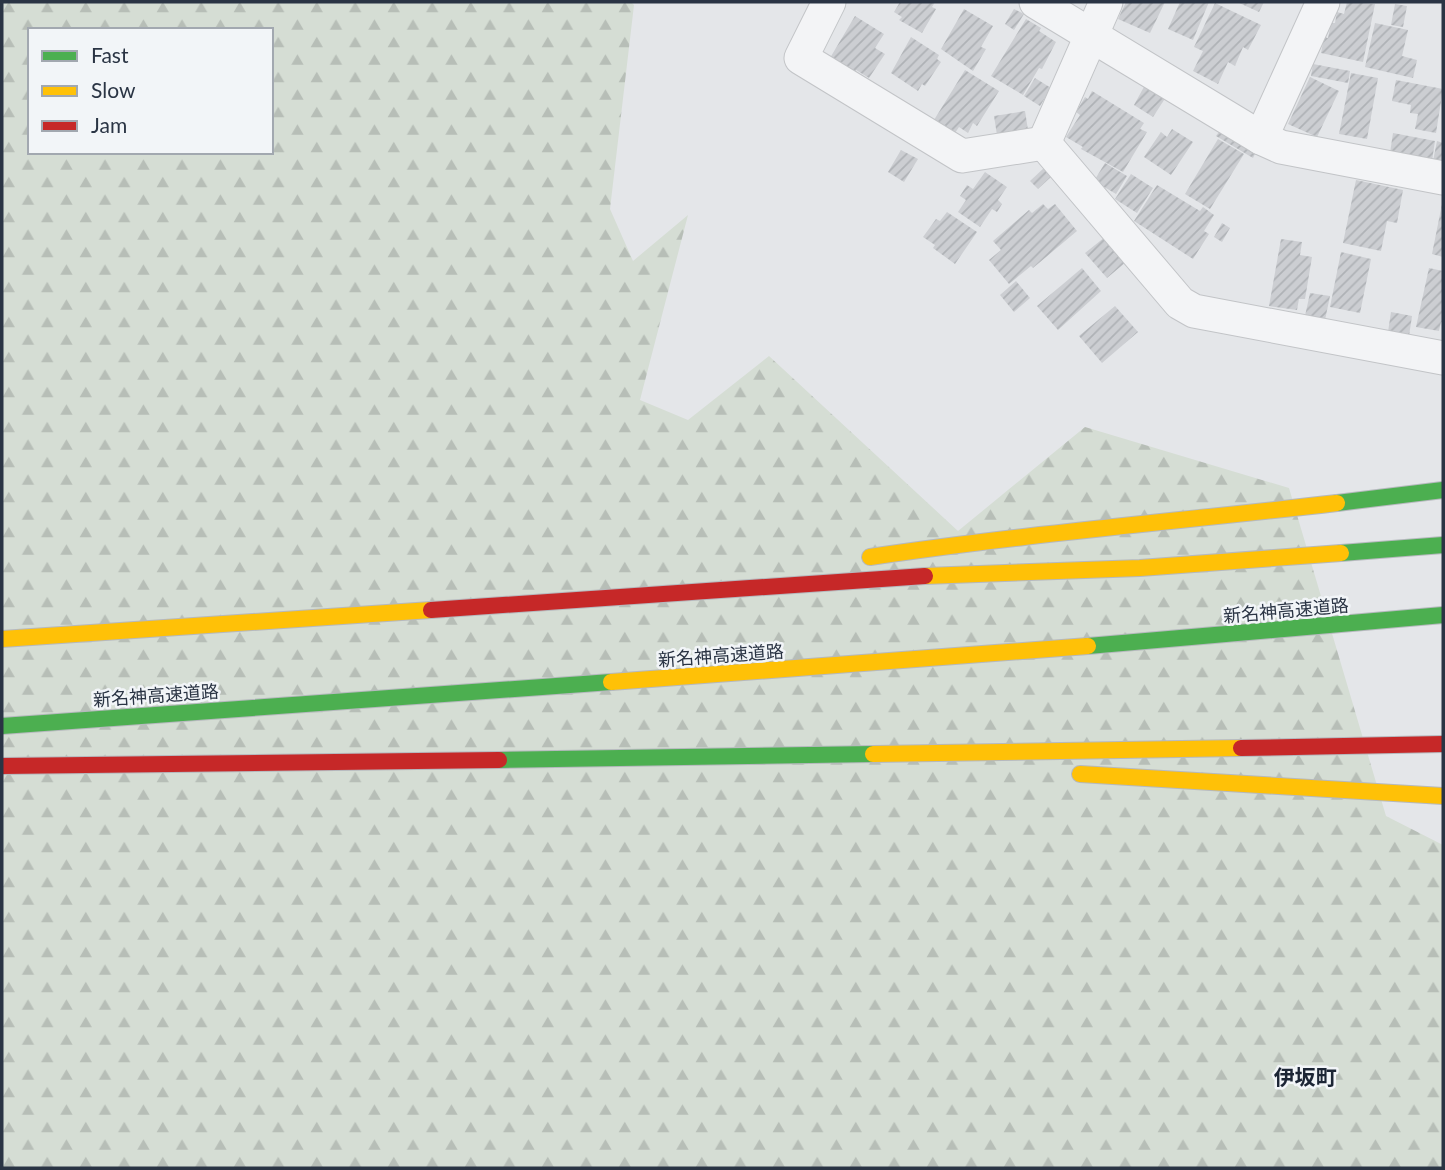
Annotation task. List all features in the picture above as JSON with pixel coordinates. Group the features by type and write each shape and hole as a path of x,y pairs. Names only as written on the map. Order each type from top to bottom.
{"highway":[{"path":"848,561 1014,537 1443,490"},
{"path":"2,639 926,576 1140,568 1443,545"},
{"path":"686,592 807,568"},
{"name":"新名神高速道路","path":"2,726 910,661 1443,615"},
{"path":"2,766 665,758 1443,744"},
{"path":"665,758 855,771"},
{"path":"1070,774 1443,796"}],"street":[{"path":"829,2 801,58 962,156 1044,144"},
{"path":"1036,2 1281,148 1443,178"},
{"path":"1044,144 1106,2"},
{"path":"1261,138 1324,2"},
{"path":"1044,144 1180,303 1194,310 1443,358"}],"green space":[{"path":"2,2 631,2 634,5 610,209 633,261 688,215 640,400 688,420 769,356 958,531 1085,427 1289,488 1386,816 1443,845 1443,1168 2,1168"}],"building":[{"path":"900,2 935,2 932,7 936,9 922,33 899,20 902,17 894,12"},
{"path":"1126,2 1165,2 1150,33 1118,19"},
{"path":"1180,2 1209,2 1193,40 1168,29"},
{"path":"1237,2 1264,2 1259,12"},
{"path":"1347,2 1375,4 1363,62 1321,53 1324,37 1328,38 1331,23 1335,23 1337,12 1344,14"},
{"path":"1215,3 1261,25 1248,50 1243,47 1235,66 1228,62 1218,84 1193,71 1203,51 1194,47"},
{"path":"1395,4 1407,6 1403,27 1391,25"},
{"path":"964,9 993,26 981,47 986,49 973,71 941,49"},
{"path":"1014,9 1024,14 1014,30 1005,24"},
{"path":"855,16 884,34 875,48 885,54 869,78 830,58"},
{"path":"1026,19 1056,42 1042,69 1039,68 1023,95 991,76"},
{"path":"1375,23 1408,30 1402,56 1417,60 1413,78 1365,67"},
{"path":"911,37 939,55 937,59 941,62 925,86 922,84 918,91 891,73"},
{"path":"1313,64 1350,71 1348,83 1311,76"},
{"path":"965,70 999,91 977,126 973,123 968,133 959,127 955,133 934,120"},
{"path":"1351,73 1378,78 1367,139 1339,134"},
{"path":"1310,77 1339,91 1317,137 1288,124"},
{"path":"1035,78 1051,88 1040,106 1024,96"},
{"path":"1396,80 1443,89 1436,133 1415,129 1418,114 1410,113 1411,105 1392,101"},
{"path":"1145,85 1166,97 1153,117 1134,105"},
{"path":"1092,91 1144,123 1140,129 1147,132 1123,172 1081,149 1083,147 1066,137 1080,115 1076,112"},
{"path":"1025,111 1028,130 997,135 994,116"},
{"path":"1172,129 1193,142 1171,175 1144,157 1161,132 1167,137"},
{"path":"1221,129 1257,150 1253,158 1216,136"},
{"path":"1393,133 1435,141 1432,161 1390,153"},
{"path":"1218,139 1244,154 1210,209 1185,194"},
{"path":"1437,141 1443,143 1443,163 1433,161"},
{"path":"901,150 918,159 904,182 888,172"},
{"path":"1105,163 1127,176 1116,194 1094,181"},
{"path":"1045,167 1052,176 1038,189 1030,181"},
{"path":"985,172 1007,187 998,200 1002,204 997,212 992,209 980,227 958,212 966,200 960,196 967,185 973,189"},
{"path":"1131,174 1153,188 1137,213 1115,199"},
{"path":"1356,180 1403,190 1397,223 1387,221 1381,251 1343,243"},
{"path":"1157,185 1200,211 1203,207 1214,215 1204,231 1209,234 1193,259 1134,221"},
{"path":"1043,204 1048,209 1055,204 1077,231 1033,268 1031,266 1009,284 989,260 1001,250 993,241 1029,210 1032,213"},
{"path":"1443,204 1443,257 1432,254"},
{"path":"947,212 977,232 955,264 923,237 936,219 940,221"},
{"path":"1222,223 1230,228 1222,242 1214,237"},
{"path":"1105,237 1126,262 1107,278 1085,253"},
{"path":"1281,239 1302,242 1300,255 1312,257 1305,299 1299,299 1297,310 1269,306"},
{"path":"1341,252 1371,259 1360,313 1330,307"},
{"path":"1082,268 1101,291 1058,330 1037,306"},
{"path":"1429,268 1443,271 1443,323 1441,322 1439,331 1416,327"},
{"path":"1016,281 1030,298 1014,312 1000,295"},
{"path":"1310,293 1330,296 1325,320 1305,316"},
{"path":"1115,306 1138,332 1102,363 1079,336"},
{"path":"1391,312 1412,316 1409,336 1388,332"}],"traffic: fast":[{"path":"1337,503 1443,490"},
{"path":"1341,553 1443,545"},
{"path":"1088,646 1443,615"},
{"path":"2,726 611,682"},
{"path":"499,760 873,754"}],"traffic: slow":[{"path":"870,557 1337,503"},
{"path":"925,576 1140,568 1341,553"},
{"path":"2,639 431,610"},
{"path":"611,682 1088,646"},
{"path":"873,754 1241,748"},
{"path":"1080,774 1443,796"}],"traffic: jam":[{"path":"431,610 925,576"},
{"path":"1241,748 1443,744"},
{"path":"2,766 499,760"}],"district":[{"name":"伊坂町","path":"1305,1078"}]}
